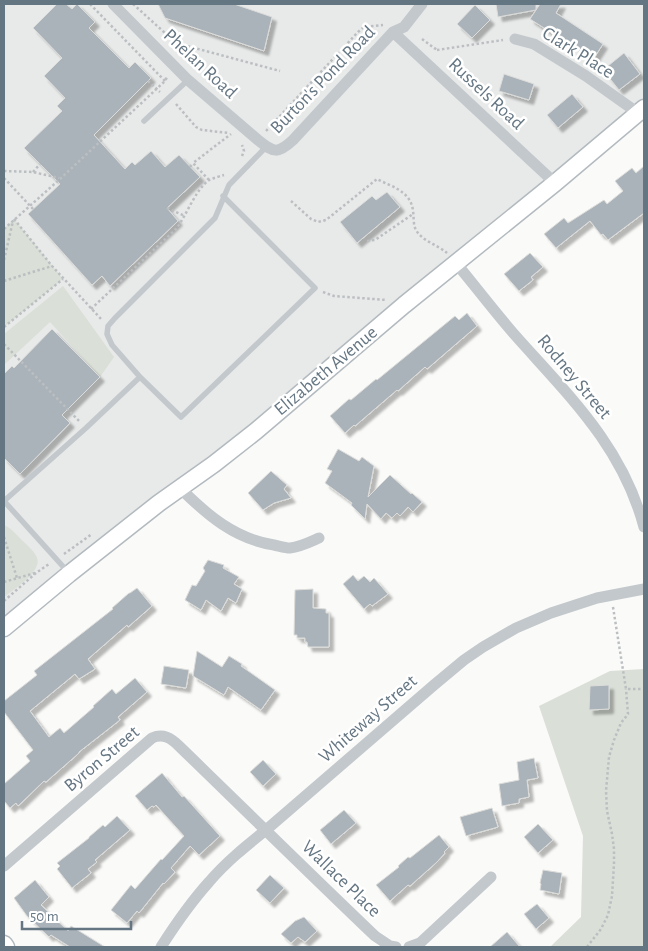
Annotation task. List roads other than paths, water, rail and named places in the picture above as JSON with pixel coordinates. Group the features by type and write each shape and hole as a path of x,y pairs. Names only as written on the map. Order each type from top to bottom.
{"main road":[{"name":"Elizabeth Avenue","path":"4,628 69,574 249,436 404,305 452,258 555,183 641,110"}],"street":[{"name":"Phelan Road","path":"113,4 188,80 262,143"},
{"name":"Burton's Pond Road","path":"262,143 274,151 286,146 393,32 404,27 422,4"},
{"name":"Russels Road","path":"393,32 555,183"},
{"name":"Clark Place","path":"515,39 534,44 641,110"},
{"name":"Rodney Street","path":"452,258 512,332 571,397 595,427 626,476 633,491 644,527"},
{"path":"180,488 205,513 242,536 265,544 289,548 319,538"},
{"name":"Whiteway Street","path":"161,947 188,907 208,882 235,855 464,660 516,628 551,613 597,598 644,589"},
{"name":"Byron Street","path":"4,866 152,738 158,735 173,740 266,830"},
{"name":"Wallace Place","path":"266,830 375,936 390,946 396,947"},
{"path":"409,947 420,943 491,877"}],"lane":[{"path":"144,121 188,80"},
{"path":"223,196 315,288 181,417 140,377 112,345 107,334 108,326 215,218 221,206 223,196 228,185 262,143"},
{"path":"69,574 4,501 140,377"}]}
